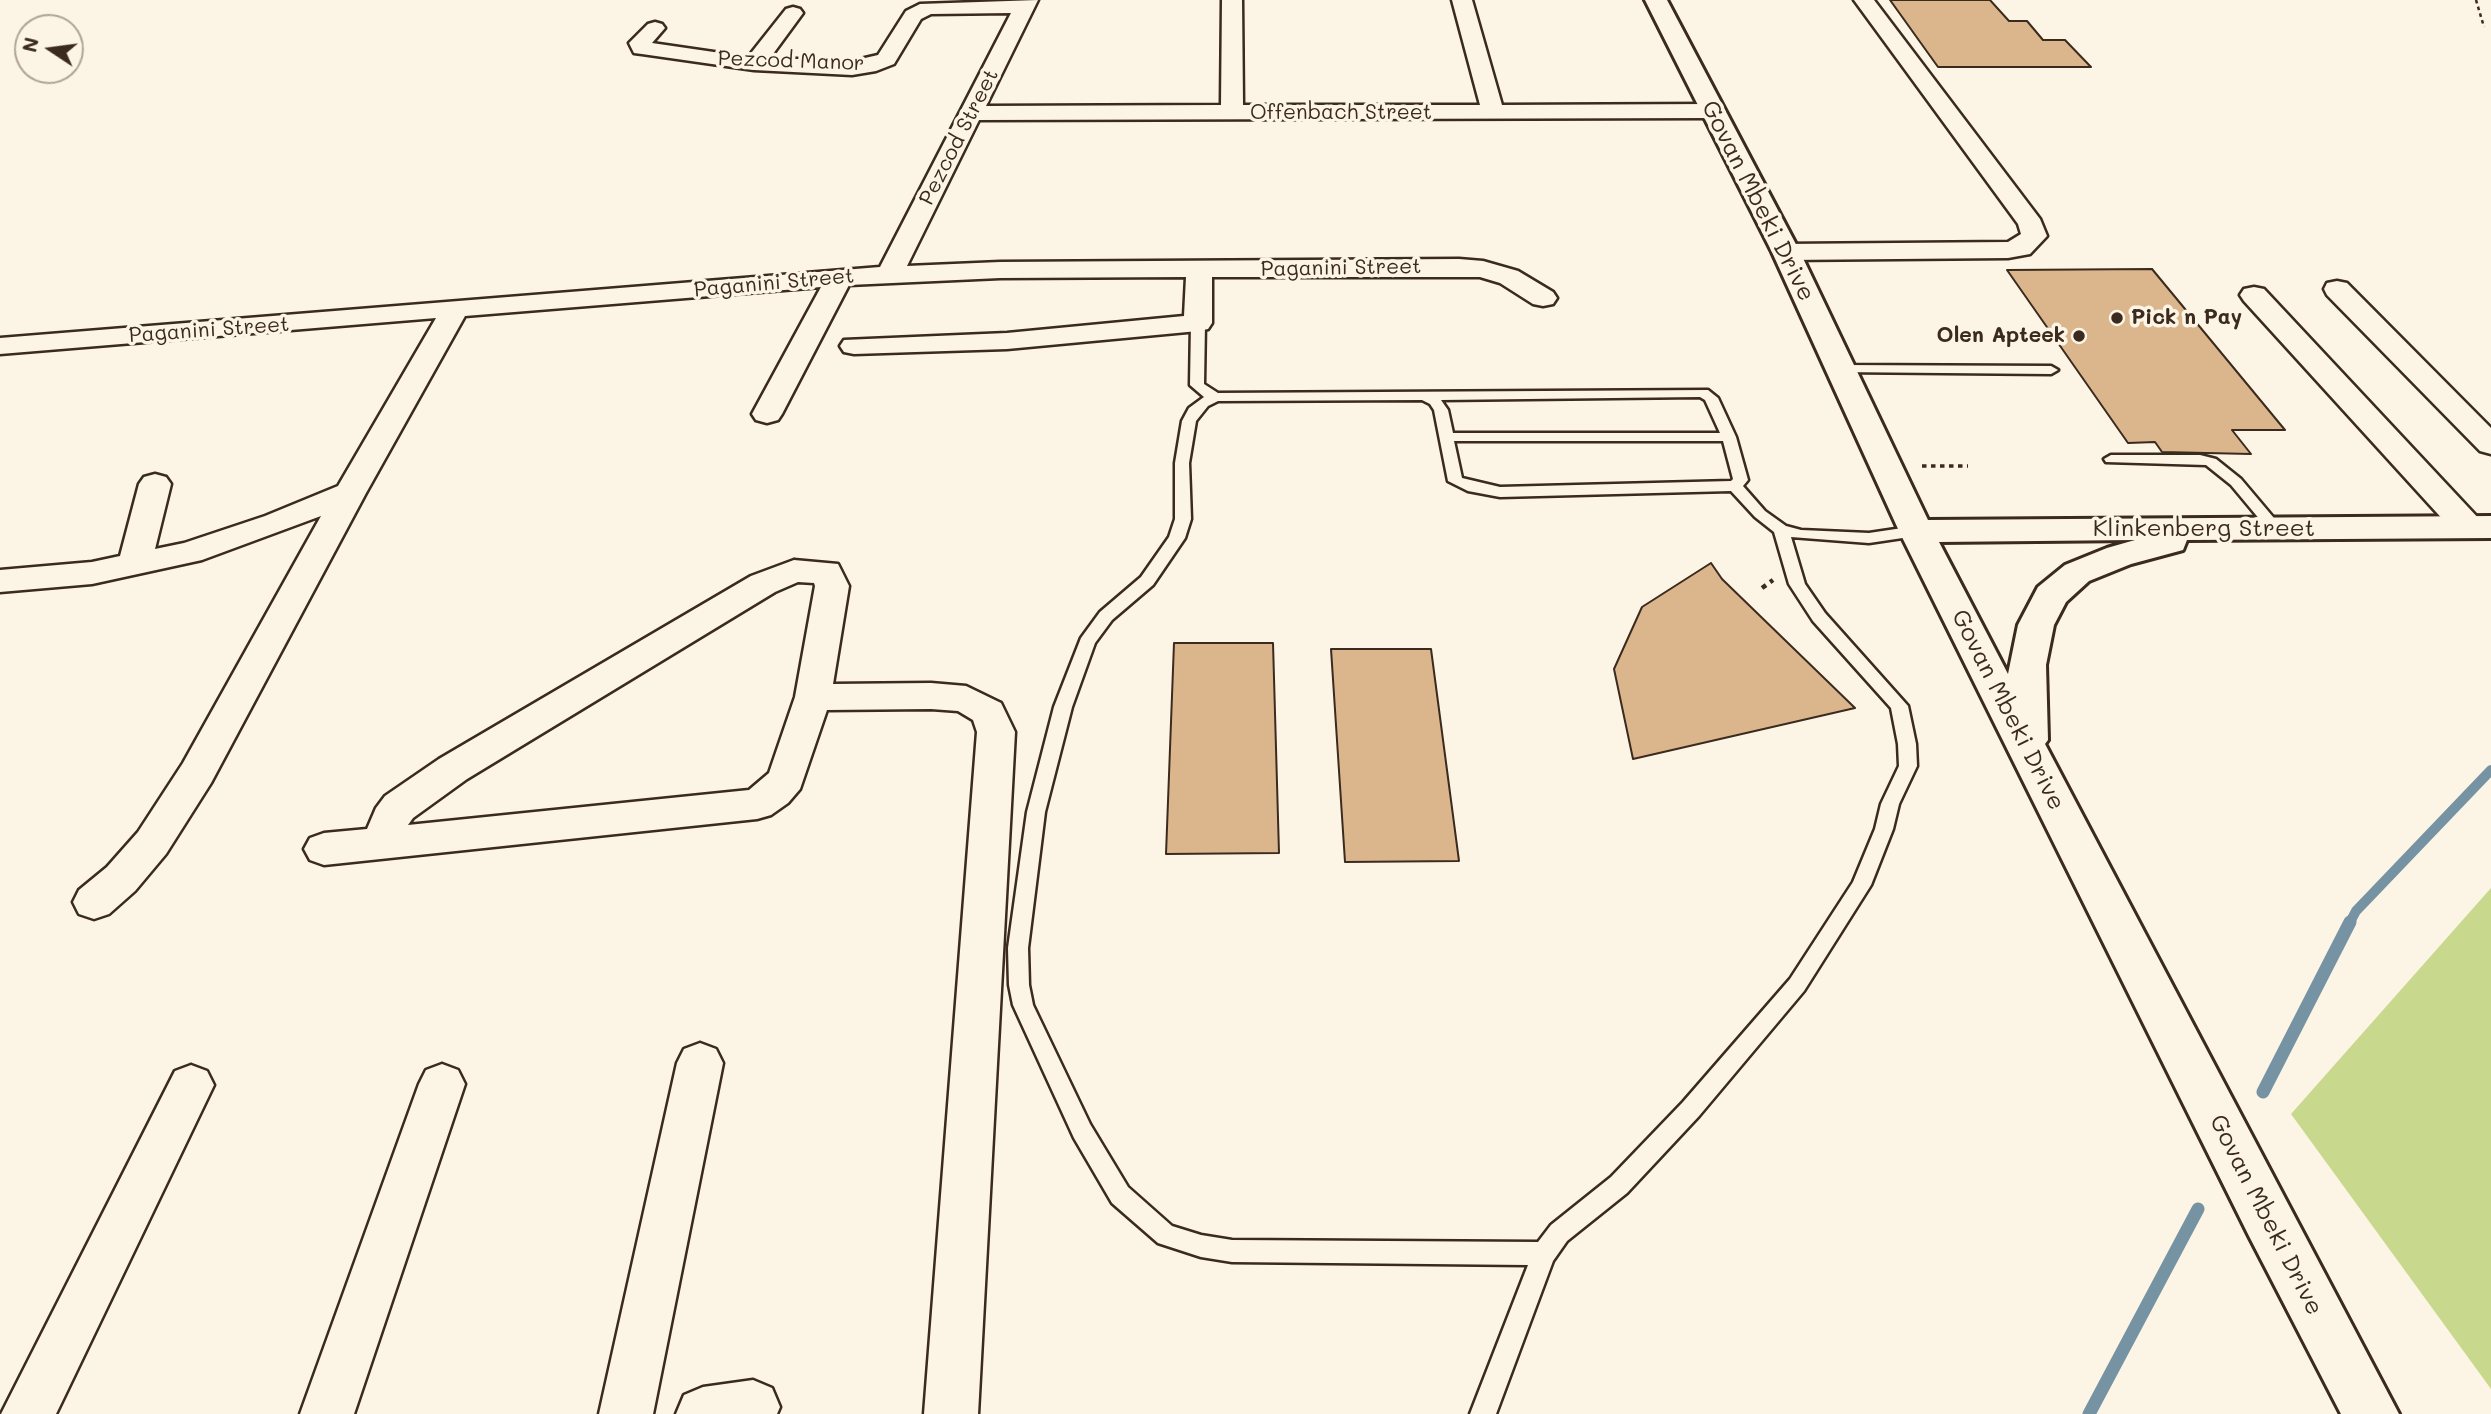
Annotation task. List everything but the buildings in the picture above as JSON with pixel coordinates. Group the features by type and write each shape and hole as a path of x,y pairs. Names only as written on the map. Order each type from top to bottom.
{"street":[{"path":"1232,0 1232,113"},
{"path":"1462,0 1493,112"},
{"name":"Govan Mbeki Drive","path":"1656,0 1786,252 1916,531 2267,1219 2371,1414"},
{"path":"1786,252 2008,250 2021,248 2034,236 2031,224 1864,0"},
{"name":"Pezcod Manor","path":"655,28 640,43 642,48 754,64 868,66 878,63 890,54 907,23 918,11 942,6 1026,4"},
{"name":"Pezcod Street","path":"890,274 1026,4"},
{"path":"754,64 793,13"},
{"name":"Offenbach Street","path":"970,113 1711,111"},
{"name":"Paganini Street","path":"0,346 840,277 1000,270 1458,267 1483,269 1509,277 1543,298"},
{"path":"854,346 1007,341 1198,323 1199,269"},
{"path":"767,414 840,277"},
{"path":"2337,289 2491,444"},
{"path":"2254,295 2480,528"},
{"path":"94,902 121,879 152,843 197,773 350,493 455,310"},
{"path":"134,565 155,484"},
{"path":"7,586 92,573 190,552 276,523 350,493"},
{"name":"Klinkenberg Street","path":"1916,531 2480,528"},
{"path":"2028,749 2027,665 2036,625 2051,595 2077,573 2119,556 2166,543 2239,530"},
{"path":"324,849 382,843 757,804 774,793 786,779 813,697 832,586 826,572 794,571 763,584 453,769 399,807 390,819 382,843"},
{"path":"813,697 931,696 965,699 988,712 996,732 951,1414"},
{"path":"626,1414 700,1063"},
{"path":"327,1414 442,1084"},
{"path":"28,1414 191,1085"}],"lane":[{"path":"1198,323 1197,385 1204,392 1216,397 1241,399 1424,396 1703,393 1711,398 1729,437 1741,480 1735,486 1500,492 1473,488 1455,481 1441,410 1435,401 1424,396"},
{"path":"1841,369 2051,370"},
{"path":"1216,397 1203,403 1194,411 1189,421 1182,463 1183,519 1177,538 1147,581 1106,616 1087,642 1063,708 1036,811 1018,948 1018,985 1023,1005 1082,1131 1119,1195 1148,1222 1166,1234 1201,1246 1232,1251 1544,1254"},
{"path":"1446,437 1729,437"},
{"path":"2111,459 2200,459 2211,462 2236,482 2276,530"},
{"path":"1735,486 1760,514 1781,530 1801,535 1869,538 1916,531"},
{"path":"1483,1414 1544,1254 1559,1233 1619,1185 1691,1109 1797,985 1861,885 1908,766 1907,744 1899,706 1811,606 1797,584 1781,530"}],"path":[{"path":"2476,0 2484,27"},
{"path":"1886,466 1968,467"}],"green space":[{"path":"2491,888 2491,1389 2291,1114"}],"waterway":[{"path":"2349,924 2356,911 2491,770"},
{"path":"2263,1092 2350,922"},
{"path":"2089,1414 2198,1209"}],"place":[{"name":"Pick n Pay","path":"2117,318"},
{"name":"Olen Apteek","path":"2079,336"}]}
